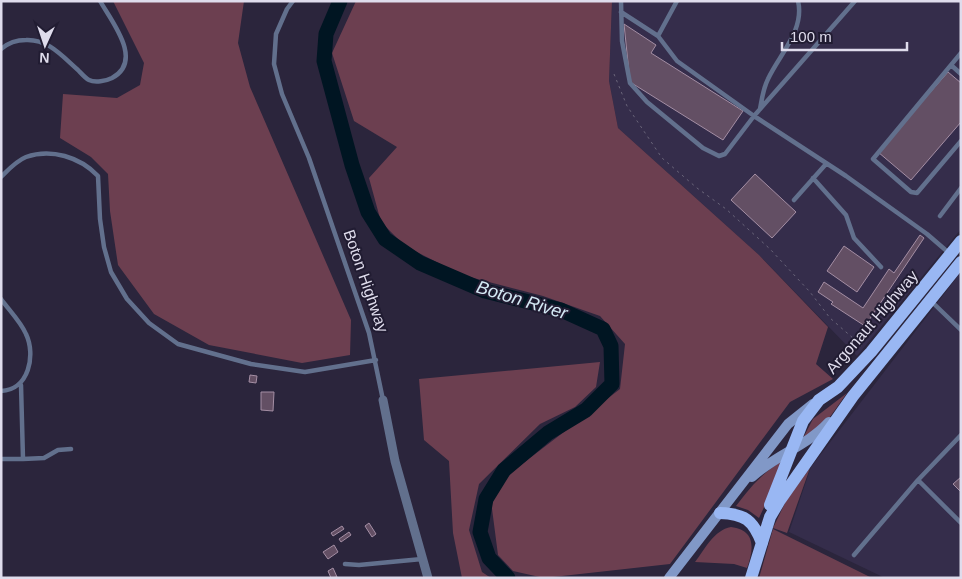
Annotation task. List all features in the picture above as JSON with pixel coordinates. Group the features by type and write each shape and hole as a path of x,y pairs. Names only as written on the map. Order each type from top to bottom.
{"main road":[{"name":"Argonaut Highway","path":"750,578 763,538 770,502 803,421 819,400 838,387 957,260 961,241"},
{"name":"Argonaut Highway","path":"763,538 780,500 925,295"},
{"path":"732,497 758,472 821,431 853,396"},
{"path":"669,578 788,424 801,412 819,400"},
{"path":"720,513 737,514 749,520 763,538"}],"street":[{"name":"Boton Highway","path":"383,400 395,461 428,578"}],"lane":[{"path":"1,49 6,44 21,40 37,40 50,46 89,81 100,82 112,78 126,63 126,50 100,1"},
{"name":"Boton Highway","path":"293,1 287,9 276,34 274,64 282,94 309,158 369,333 383,400"},
{"path":"621,1 622,41 630,83 647,102 703,148 719,156 725,154 759,110 855,1"},
{"path":"658,36 676,1"},
{"path":"759,110 768,78 780,60 800,14 798,1"},
{"path":"621,12 658,36 677,61 927,234 957,260"},
{"path":"961,53 874,155 873,159 910,192 917,193 961,141"},
{"path":"951,65 961,74"},
{"path":"1,177 25,157 48,154 70,157 86,164 98,176 101,229 112,272 127,298 149,323 178,344 251,364 305,372 376,360"},
{"path":"794,200 826,164"},
{"path":"813,178 846,215 854,238 881,267"},
{"path":"940,216 961,188"},
{"path":"925,295 961,330"},
{"path":"1,299 27,334 28,374 20,385 1,391"},
{"path":"20,385 23,459"},
{"path":"854,556 918,480 961,435"},
{"path":"1,460 44,458 58,450 70,449"},
{"path":"918,480 961,522"},
{"path":"345,564 359,565 422,559"}],"path":[{"path":"614,74 627,106 662,158 697,188 726,209 770,248 843,332 871,352"}],"shaded area":[{"path":"113,1 244,1 238,43 250,87 351,320 350,355 302,363 209,345 154,314 118,265 110,211 108,174 91,157 60,138 63,94 117,98 140,85 144,63"},
{"path":"356,1 612,1 609,81 618,128 759,255 828,327 816,364 833,379 790,402 670,564 544,578 513,571 498,555 491,501 509,474 620,389 625,344 600,316 543,296 462,275 405,246 381,222 369,178 397,147 354,121 332,53"},
{"path":"612,1 961,1 961,229 857,356 759,255 618,128 609,81"},
{"path":"961,272 961,578 885,578 789,532 811,467"},
{"path":"600,362 596,387 575,407 540,424 479,484 469,530 482,572 491,578 462,578 453,533 449,461 424,440 419,379"},
{"path":"847,393 827,421 801,442 813,419"},
{"path":"787,458 759,518 748,510 736,506 759,479"},
{"path":"810,468 787,533 773,528 786,501"},
{"path":"731,527 745,532 749,536 752,547 747,568 734,564 695,562 715,536"},
{"path":"773,529 866,575 872,578 759,578"}],"building":[{"path":"624,24 656,45 651,53 743,111 723,140 630,82"},
{"path":"948,72 961,83 961,122 911,180 878,152"},
{"path":"755,174 796,212 772,238 731,200"},
{"path":"920,235 924,238 865,326 831,304 833,302 818,292 824,282 863,308 889,269 894,273"},
{"path":"844,246 874,267 857,292 827,271"},
{"path":"250,375 257,376 256,383 249,382"},
{"path":"261,392 274,392 273,411 261,410"},
{"path":"961,477 961,492 953,484"},
{"path":"369,523 376,534 372,537 365,526"},
{"path":"342,526 344,529 333,536 331,533"},
{"path":"349,532 351,535 341,542 339,539"},
{"path":"334,545 338,552 328,559 323,552"},
{"path":"333,568 337,577 331,578 328,571"}],"waterway":[{"name":"Boton River","path":"340,1 326,34 324,61 352,165 368,212 385,239 420,263 485,291 561,310 603,329 611,346 612,384 586,410 548,433 504,470 486,499 480,532 489,558 508,578"}]}
